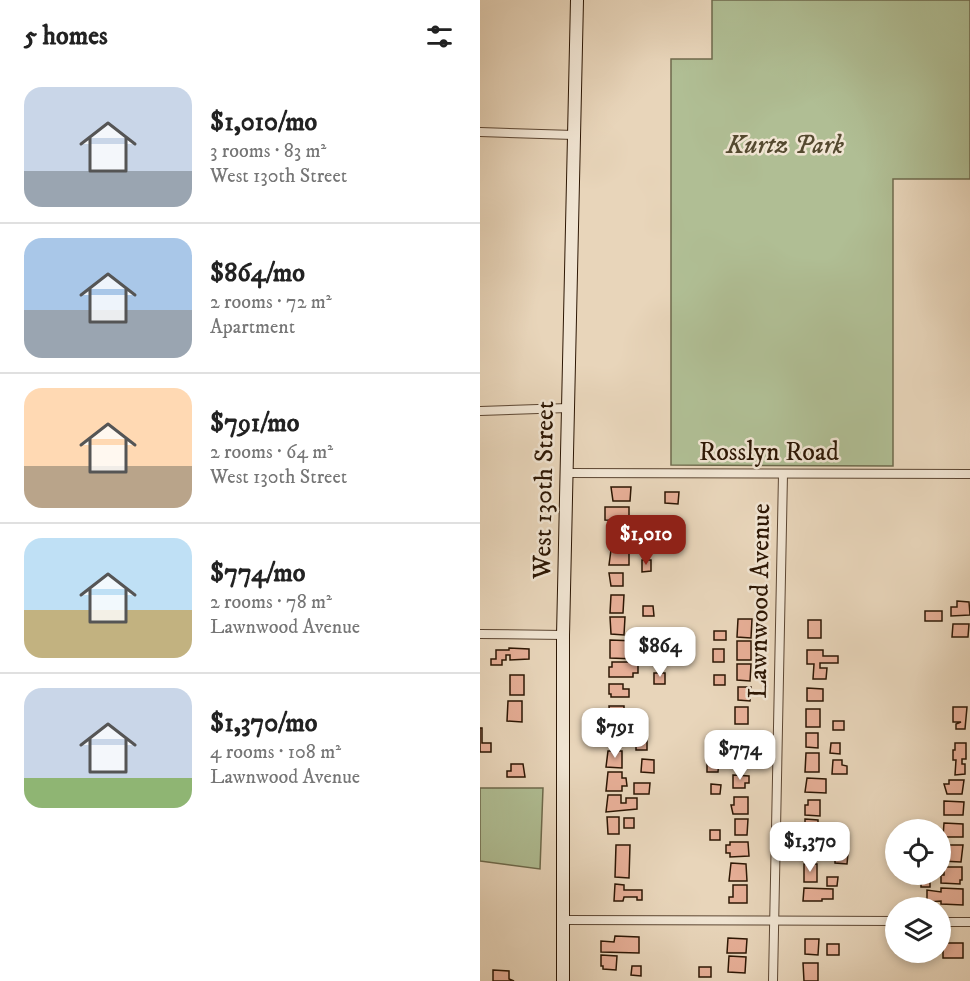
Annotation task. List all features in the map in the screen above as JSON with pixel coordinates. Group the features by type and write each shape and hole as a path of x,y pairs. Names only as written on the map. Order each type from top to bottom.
{"main road":[{"name":"West 130th Street","path":"563,981 564,635 578,0"}],"street":[{"path":"480,132 574,135"},
{"path":"480,411 568,408"},
{"name":"Rosslyn Road","path":"567,473 970,474"},
{"name":"Lawnwood Avenue","path":"773,981 783,474"},
{"path":"480,634 564,635"},
{"path":"564,920 885,921"},
{"path":"951,922 970,922"}],"green space":[{"name":"Kurtz Park","path":"712,0 970,0 970,179 893,179 893,466 671,465 671,59 712,59"},
{"path":"480,788 543,788 540,869 480,861"}],"building":[{"path":"611,487 631,487 630,501 613,501"},
{"path":"665,492 679,492 678,504 665,503"},
{"path":"605,507 629,507 629,521 605,520"},
{"path":"667,517 677,517 677,527 667,527"},
{"path":"612,529 623,529 623,546 610,546"},
{"path":"642,539 653,539 653,549 642,549"},
{"path":"611,550 629,551 629,565 609,565"},
{"path":"642,560 651,560 651,571 642,572"},
{"path":"609,573 623,573 623,586 611,586"},
{"path":"611,595 624,595 623,613 610,613"},
{"path":"957,601 969,602 970,615 951,616 951,607 957,607"},
{"path":"643,606 653,606 654,616 643,616"},
{"path":"925,611 942,611 942,621 925,621"},
{"path":"610,617 625,617 624,635 611,634"},
{"path":"738,619 752,619 751,638 737,637"},
{"path":"808,620 821,620 821,638 808,638"},
{"path":"953,624 969,624 968,637 952,637"},
{"path":"714,631 726,631 726,640 714,640"},
{"path":"610,640 636,641 635,659 610,658"},
{"path":"737,641 751,641 751,660 737,660"},
{"path":"509,648 529,649 529,659 510,660 510,655 506,655 506,660 502,660 502,665 491,665 491,659 496,659 496,650 509,650"},
{"path":"713,649 724,649 724,662 713,662"},
{"path":"807,650 823,650 823,656 838,656 838,663 820,663 820,668 827,668 826,679 813,679 814,664 807,664"},
{"path":"612,662 638,662 638,673 633,673 633,677 609,677 609,667 612,667"},
{"path":"737,664 751,664 750,681 737,680"},
{"path":"654,673 665,673 665,684 654,684"},
{"path":"510,675 524,675 524,695 510,695"},
{"path":"714,675 725,675 725,685 714,685"},
{"path":"609,684 623,684 623,689 629,689 629,697 611,697"},
{"path":"738,687 751,687 750,701 738,700"},
{"path":"807,688 823,689 823,701 807,701"},
{"path":"508,701 522,701 522,722 507,721"},
{"path":"609,706 624,706 624,720 610,720"},
{"path":"735,707 748,707 748,724 735,724"},
{"path":"953,707 967,707 965,729 956,729 956,724 961,722 953,722"},
{"path":"806,709 820,709 820,727 806,727"},
{"path":"833,721 844,721 844,730 833,730"},
{"path":"480,728 482,728 482,743 491,743 491,752 480,752"},
{"path":"607,728 623,728 623,746 608,746"},
{"path":"733,731 748,731 747,746 733,746"},
{"path":"806,733 818,733 818,748 806,747"},
{"path":"636,738 647,738 647,750 636,750"},
{"path":"711,741 722,741 722,751 710,751"},
{"path":"831,743 840,743 840,754 830,753"},
{"path":"955,743 966,743 966,759 962,759 962,764 965,764 965,774 955,775 956,760 953,760 953,750 955,750"},
{"path":"608,751 622,751 622,768 606,767"},
{"path":"806,753 819,753 819,772 805,772"},
{"path":"731,754 749,754 749,768 731,768"},
{"path":"642,759 654,760 654,773 641,772"},
{"path":"707,760 719,760 718,772 707,772"},
{"path":"833,760 842,760 842,765 847,766 847,774 832,774"},
{"path":"511,764 523,764 525,777 507,777 507,771 511,771"},
{"path":"608,772 622,772 622,778 626,778 627,786 622,786 622,791 606,791"},
{"path":"733,775 749,776 749,783 745,783 745,788 733,788"},
{"path":"807,778 826,779 826,793 805,792"},
{"path":"949,780 964,780 962,794 947,794 944,784 949,784"},
{"path":"634,783 650,783 649,794 634,794"},
{"path":"711,784 721,785 720,794 711,794"},
{"path":"608,795 621,795 621,803 626,803 626,798 637,798 637,809 606,812"},
{"path":"734,797 748,797 748,814 733,814 731,805 734,805"},
{"path":"808,800 820,800 820,816 805,815 805,805 808,805"},
{"path":"944,801 964,802 963,815 944,815"},
{"path":"607,817 619,817 619,834 608,834"},
{"path":"624,818 634,818 634,828 624,828"},
{"path":"735,819 748,819 747,835 735,835"},
{"path":"805,819 818,820 818,838 805,838"},
{"path":"951,823 963,824 963,837 951,837"},
{"path":"833,828 843,828 843,841 833,841"},
{"path":"710,830 720,830 720,840 710,840"},
{"path":"730,842 748,842 749,856 730,857 730,853 726,853 726,845 730,845"},
{"path":"804,843 824,843 824,857 804,857"},
{"path":"616,845 630,845 629,878 615,877"},
{"path":"951,845 963,845 961,862 951,862"},
{"path":"835,853 848,853 847,864 835,863"},
{"path":"731,863 746,864 747,881 729,881"},
{"path":"804,864 817,864 817,882 804,882"},
{"path":"951,867 962,867 960,884 951,884"},
{"path":"827,877 838,877 837,886 827,886"},
{"path":"615,884 624,885 624,890 642,890 642,900 637,900 637,897 624,897 623,901 614,901"},
{"path":"733,885 747,885 747,903 729,903 729,897 733,897"},
{"path":"804,888 833,889 833,899 803,901"},
{"path":"941,888 963,889 963,905 951,904 951,897 927,897 927,890 941,892"},
{"path":"615,936 639,937 639,953 601,952 601,941 614,942"},
{"path":"728,938 747,939 746,953 727,953"},
{"path":"805,939 819,939 818,955 805,954"},
{"path":"951,943 963,943 963,958 951,958"},
{"path":"827,944 839,944 839,955 827,955"},
{"path":"601,955 617,956 616,970 603,969"},
{"path":"729,956 746,957 745,973 728,972"},
{"path":"803,963 818,963 818,981 804,981"},
{"path":"632,966 641,966 641,976 631,975"},
{"path":"699,967 711,967 711,977 699,977"},
{"path":"493,970 509,971 509,979 514,981 493,981"}]}
